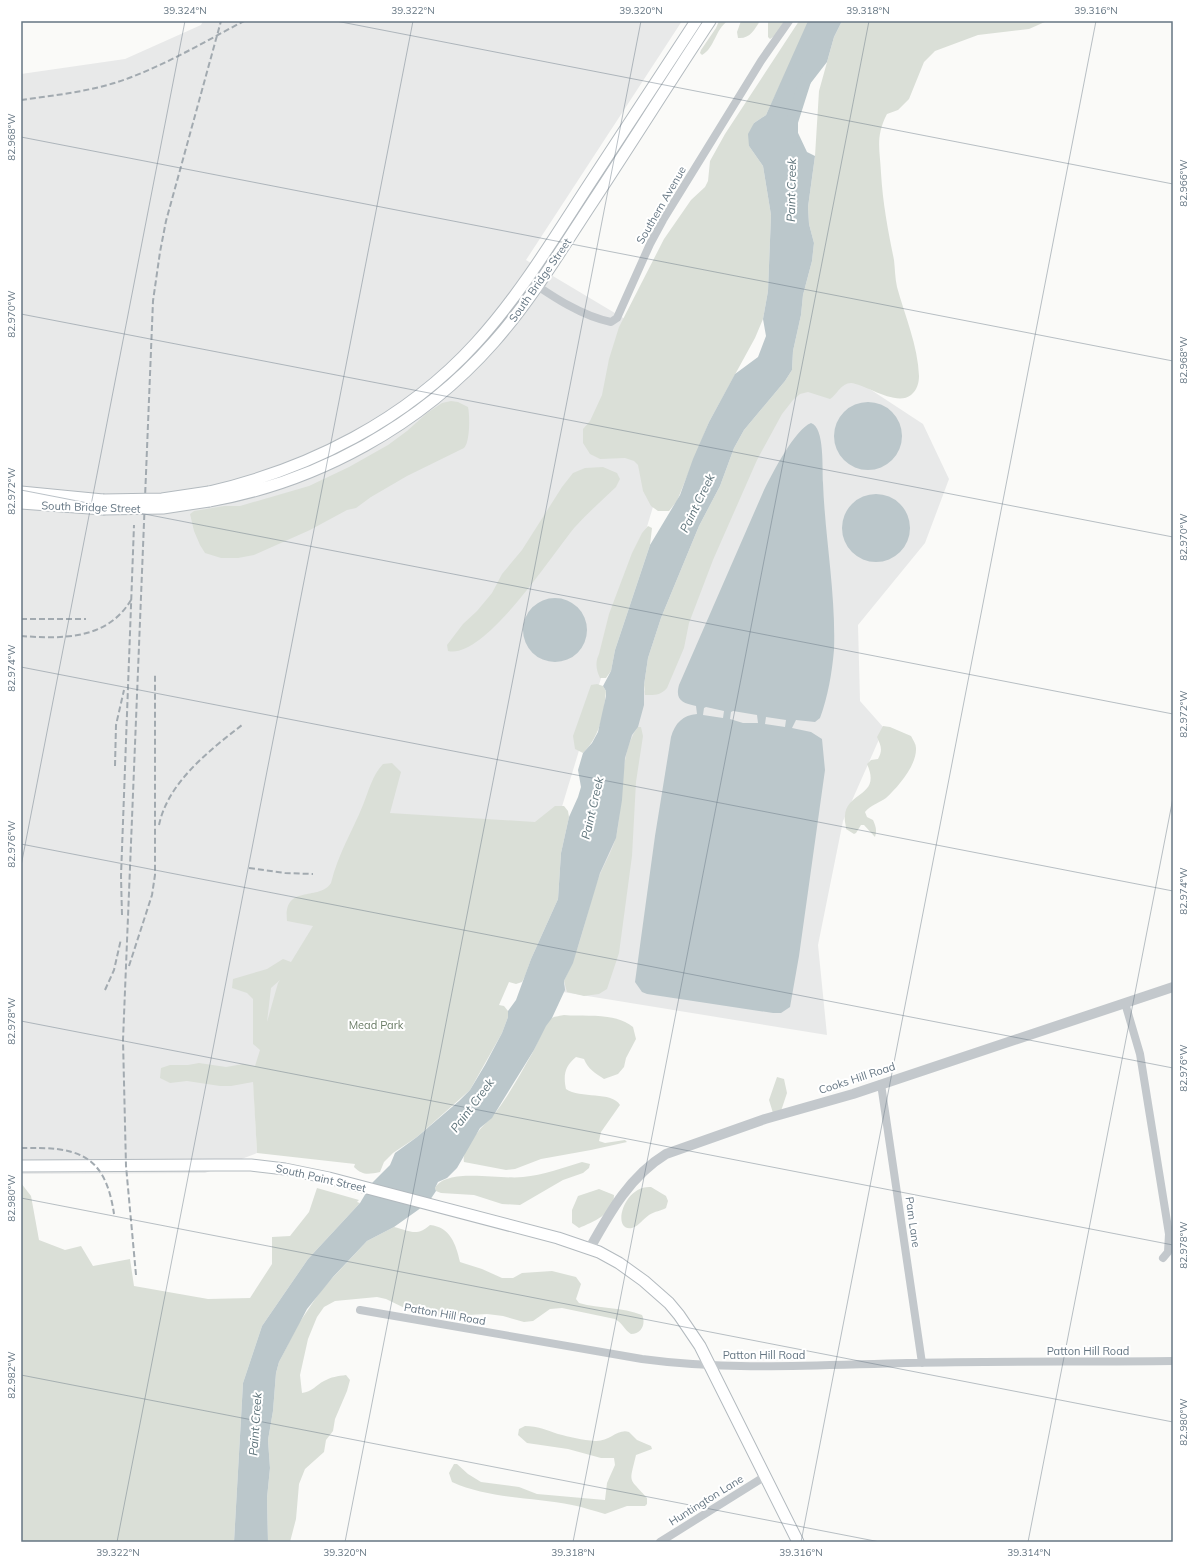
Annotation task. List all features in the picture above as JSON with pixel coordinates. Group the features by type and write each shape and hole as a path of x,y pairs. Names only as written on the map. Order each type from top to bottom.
{"main road":[{"name":"South Bridge Street","path":"209,497 282,471 340,445 393,414 435,382 475,344 526,280 696,21"},
{"name":"South Bridge Street","path":"21,503 103,505 162,499 209,497 228,498 284,482 308,473 348,456 393,429 439,395 466,371 493,343 538,287 710,21"},
{"name":"South Bridge Street","path":"21,492 103,505"},
{"name":"South Paint Street","path":"21,1166 250,1165 304,1172 529,1230 590,1248 631,1271 669,1303 700,1346 798,1542"}],"street":[{"name":"Southern Avenue","path":"526,280 564,303 602,320 611,322 617,318 650,244 663,220 762,61 789,21"},
{"name":"Cooks Hill Road","path":"590,1248 631,1183 649,1166 666,1154 765,1119 881,1084 1173,987"},
{"path":"1125,1003 1140,1054 1170,1234 1168,1252 1163,1258"},
{"name":"Pam Lane","path":"881,1084 922,1363"},
{"name":"Patton Hill Road","path":"360,1310 682,1365 729,1367 922,1363 1173,1361"},
{"name":"Huntington Lane","path":"660,1542 764,1476"}],"shaded area":[{"path":"203,21 682,21 526,260 697,362 557,823 253,1075 257,1153 205,1173 21,1174 21,74 125,59 201,25"},
{"path":"799,373 859,382 923,424 949,479 925,543 858,625 860,701 884,728 843,821 818,945 827,1035 563,992 623,749 690,566"}],"green space":[{"path":"719,21 728,21 720,29 710,48 702,55 700,53 701,50"},
{"path":"741,21 760,21 754,31 749,35 738,38 737,32"},
{"path":"768,21 787,21 776,35 770,39 768,37"},
{"path":"799,21 808,21 806,29 766,115 754,123 749,146 763,166 771,215 768,291 763,319 755,338 709,422 677,501 669,511 658,511 651,506 643,491 638,465 634,461 625,458 600,459 590,454 583,443 583,429 590,421 602,395 609,359 619,327 664,239 691,200 705,187 708,181 710,161 725,134"},
{"path":"842,21 1047,21 1029,29 978,35 935,51 924,62 909,99 898,110 887,114 883,122 879,144 883,196 897,287 911,331 918,365 919,381 915,391 905,398 889,397 851,383 844,385 830,399 808,392 800,394 793,400 782,414 757,460 713,560 689,623 684,648 667,688 659,694 645,695 644,685 648,658 661,618 699,526 720,486 734,448 744,430 785,381 792,370 793,351 801,315 803,295 812,261 814,243 809,224 808,207 815,156 819,91 834,37"},
{"path":"451,401 458,402 468,407 468,435 464,448 407,476 371,497 356,508 347,510 310,530 254,555 238,558 221,558 205,553 200,545 194,531 190,514 194,511 224,506 240,506 309,486 349,467 388,445 407,431 427,413 442,403"},
{"path":"603,467 617,473 620,479 616,487 575,527 517,602 498,623 480,639 463,649 448,651 447,645 463,624 477,611 492,593 502,574 522,550 562,487 573,473 585,468"},
{"path":"648,526 652,528 650,545 615,650 611,671 606,678 600,678 597,669 597,660 609,614 632,553 642,533"},
{"path":"597,684 603,686 606,691 604,708 597,732 583,753 575,749 573,736 591,685"},
{"path":"883,726 890,727 911,736 916,746 915,755 906,775 896,788 886,798 865,812 867,817 874,822 876,830 875,837 864,825 861,825 854,834 846,829 845,818 847,808 870,783 870,775 867,764 871,760 878,759 880,756 881,748 877,737"},
{"path":"638,727 641,727 643,736 636,782 632,856 619,953 607,989 599,994 584,996 567,992 564,981 579,945 597,882 616,837 624,765 627,751"},
{"name":"Mead Park","path":"392,763 401,772 390,813 535,822 555,806 564,806 568,811 569,817 561,853 558,899 522,982 516,984 509,982 499,1005 504,1006 508,1011 508,1017 502,1033 470,1090 417,1137 393,1153 384,1162 380,1172 366,1174 357,1170 354,1167 355,1164 257,1153 253,1082 231,1086 220,1086 187,1081 170,1083 160,1078 161,1068 170,1065 188,1065 199,1063 226,1067 243,1064 255,1066 260,1050 253,1044 253,999 247,993 232,988 233,979 267,969 283,959 291,962 313,926 287,921 287,909 290,902 296,897 326,889 331,883 341,853 359,815 371,783 383,764","holes":["280,980 267,1022 271,988"]},
{"path":"564,1015 609,1017 626,1022 633,1027 636,1039 626,1058 624,1067 618,1074 604,1079 590,1068 584,1059 576,1057 567,1067 565,1075 566,1089 579,1094 610,1098 620,1105 601,1132 599,1141 605,1143 625,1140 627,1142 541,1159 515,1169 506,1170 464,1162 465,1152 468,1146 476,1134 493,1116 519,1077 546,1024 553,1017"},
{"path":"777,1077 784,1079 787,1093 781,1111 773,1113 769,1100"},
{"path":"582,1162 590,1164 589,1168 583,1173 563,1180 520,1205 502,1204 474,1195 441,1193 436,1191 435,1188 441,1182 450,1178 462,1176 523,1177 545,1173"},
{"path":"21,1183 31,1196 39,1240 65,1250 81,1246 93,1266 130,1259 134,1286 208,1299 250,1298 272,1264 272,1237 290,1236 309,1212 317,1188 359,1200 357,1202 360,1203 308,1259 262,1326 243,1383 234,1542 21,1542"},
{"path":"651,1187 666,1196 668,1201 666,1208 649,1215 632,1228 626,1227 622,1223 621,1216 627,1200 633,1193 641,1188"},
{"path":"599,1189 614,1195 613,1202 607,1212 602,1216 579,1228 572,1223 572,1210 578,1196"},
{"path":"430,1225 437,1226 447,1233 454,1243 460,1262 482,1269 502,1278 513,1278 522,1273 552,1271 576,1277 581,1284 576,1299 579,1303 634,1312 642,1315 644,1321 642,1328 635,1334 631,1334 620,1322 615,1319 562,1308 550,1309 533,1321 524,1322 503,1316 487,1314 432,1317 417,1314 386,1299 377,1297 335,1301 324,1307 317,1317 308,1339 300,1375 302,1393 309,1391 324,1381 335,1377 346,1375 350,1380 335,1419 333,1431 326,1440 324,1452 305,1469 299,1484 296,1519 290,1542 268,1542 267,1498 270,1468 268,1440 273,1411 276,1373 279,1362 299,1323 322,1289 367,1241 394,1227 417,1232"},
{"path":"525,1426 538,1427 558,1434 595,1441 600,1441 625,1431 629,1432 637,1440 651,1446 652,1449 636,1455 631,1476 633,1483 647,1498 647,1504 645,1506 627,1506 605,1514 557,1502 481,1492 452,1482 449,1473 454,1464 457,1464 468,1474 481,1482 519,1487 537,1494 605,1500 607,1483 615,1465 614,1458 601,1458 568,1449 527,1443 518,1435 519,1429"}],"water":[{"path":"808,21 842,21 834,37 827,62 810,84 797,97 791,118 807,152 815,156 808,207 809,224 814,243 812,261 803,295 801,315 793,351 792,370 785,381 744,430 734,448 720,486 699,526 661,618 648,658 644,685 644,705 638,727 632,735 625,758 622,800 616,838 600,873 573,963 564,981 565,990 552,1018 546,1026 534,1050 492,1118 480,1128 457,1168 447,1178 438,1182 435,1188 436,1191 430,1200 418,1210 394,1227 367,1241 333,1277 307,1309 279,1362 276,1373 273,1411 268,1440 270,1468 267,1498 268,1542 234,1542 243,1383 262,1326 308,1259 360,1203 372,1183 390,1165 395,1153 417,1137 470,1090 502,1033 508,1017 508,1011 516,1000 531,959 558,899 561,853 569,817 581,787 578,770 583,753 592,743 598,732 606,696 606,691 603,686 611,671 615,650 650,545 680,495 693,459 709,422 735,374 758,357 766,336 763,319 768,291 771,215 763,166 749,146 748,134 754,123 766,115"},
{"path":"868,402 881,405 892,412 899,423 902,436 899,449 892,460 881,467 868,470 855,467 844,460 837,449 834,436 837,423 844,412 855,405"},
{"path":"811,423 815,426 819,432 821,440 824,504 832,587 834,650 829,684 820,718 815,722 796,720 792,728 811,732 822,739 825,770 799,956 790,1007 781,1013 773,1013 647,994 642,992 635,982 655,836 671,737 680,721 688,716 697,714 696,706 683,702 679,697 679,685 764,490 784,453 805,427","holes":["706,707 724,711 723,718 703,715 704,708","733,711 757,715 758,723 743,723 730,719 731,712","766,717 786,720 785,727 765,724"]},
{"path":"876,494 889,497 900,504 907,515 910,528 907,541 900,552 889,559 876,562 863,559 852,552 845,541 842,528 845,515 852,504 863,497"},
{"path":"555,598 567,600 578,607 585,618 587,630 585,642 578,653 567,660 555,662 543,660 532,653 525,642 523,630 525,618 532,607 543,600"}],"waterway":[{"name":"Paint Creek","path":"792,137 792,122 806,78"}],"railway":[{"path":"136,1275 126,1166 123,1040 153,301 166,221 221,21"},
{"path":"21,100 89,89 129,78 173,59 244,21"},
{"path":"122,915 121,876 134,525"},
{"path":"21,636 67,636 96,630 109,623 121,613 131,600"},
{"path":"21,619 86,619"},
{"path":"129,966 152,895 155,875 155,674"},
{"path":"115,766 116,725 124,690"},
{"path":"159,825 164,809 171,795 181,781 204,756 242,725"},
{"path":"249,868 285,873 313,874"},
{"path":"105,990 114,970 121,939"},
{"path":"21,1148 57,1149 72,1152 85,1157 95,1166 103,1177 110,1193 114,1214"}]}
